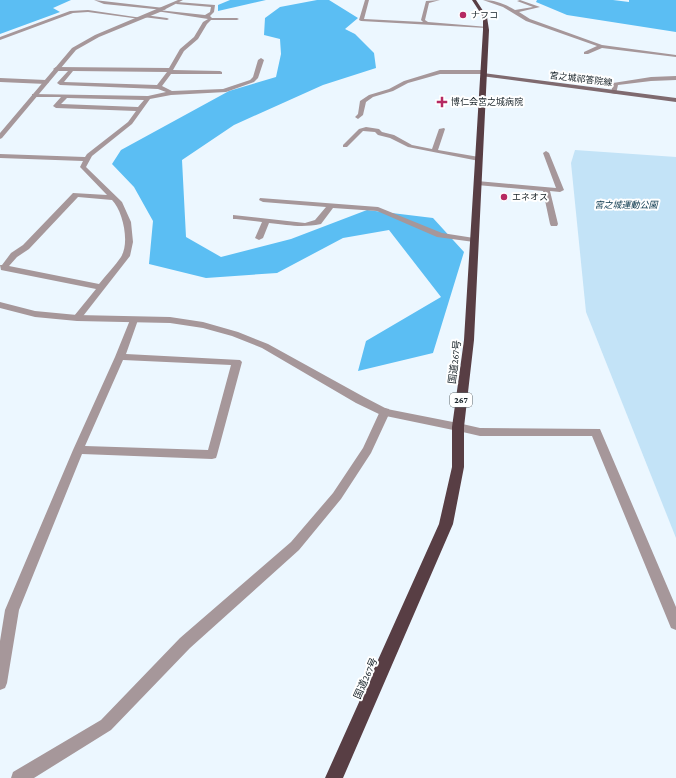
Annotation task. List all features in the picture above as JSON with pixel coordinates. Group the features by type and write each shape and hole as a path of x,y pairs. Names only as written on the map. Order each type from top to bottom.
{"highway":[{"name":"国道267号","path":"334,778 446,524 458,467 458,427 469,340 486,27 485,17 474,0"}],"main road":[{"name":"宮之城祁答院線","path":"483,74 614,93 676,100"}],"street":[{"path":"96,0 104,3 164,8"},
{"path":"367,0 361,20 486,27"},
{"path":"426,23 422,20 427,1 438,0"},
{"path":"485,0 505,6 528,20 601,46 676,56"},
{"path":"0,138 34,95 74,49 97,36 179,1 213,6 212,12 196,38 182,50 159,87"},
{"path":"514,12 538,7 519,1"},
{"path":"0,39 72,12 88,11 175,20"},
{"path":"158,11 207,19 237,19"},
{"path":"198,22 207,19"},
{"path":"586,53 601,46"},
{"path":"34,95 148,98 171,93 224,91 252,81 255,78 261,60"},
{"path":"56,69 220,73"},
{"path":"72,69 60,83 159,87 171,93"},
{"path":"358,117 361,114 363,101 371,96 391,90 406,82 440,72 483,74"},
{"path":"614,93 614,84 651,79 676,78"},
{"path":"0,80 46,82"},
{"path":"65,96 56,106 141,109"},
{"path":"77,318 126,256 129,242 127,222 118,202 83,167 89,155 130,123 148,98"},
{"path":"345,146 362,130 378,128 380,134 392,136 410,146 434,152 479,158"},
{"path":"434,152 442,129"},
{"path":"478,183 560,190 546,153"},
{"path":"0,156 86,160"},
{"path":"546,188 554,224"},
{"path":"2,268 14,255 26,247 76,195 114,198"},
{"path":"263,200 378,209 440,235 474,240"},
{"path":"236,217 305,225 318,222 331,205"},
{"path":"259,238 266,220"},
{"path":"2,268 101,287"},
{"path":"0,305 35,314 77,318 170,320 204,325 235,334 265,346 360,400 385,412 480,432 596,432 676,623"},
{"path":"0,683 12,610 78,450 120,357 134,320"},
{"path":"78,450 212,455 236,362 120,357"},
{"path":"19,778 106,725 185,643 295,546 337,496 367,450 385,412"}],"green space":[{"name":"宮之城運動公園","path":"575,150 676,157 676,538 586,312 571,163"}],"shaded area":[{"path":"0,0 71,0 53,8 60,12 0,34"},
{"path":"230,0 266,0 218,11 218,5"},
{"path":"317,0 329,0 358,18 345,29 355,34 374,53 376,68 323,85 234,125 182,160 186,237 221,257 291,239 367,210 433,218 464,252 433,353 358,371 366,341 441,297 389,230 343,238 277,273 206,278 149,264 153,221 134,187 112,164 121,150 229,91 276,77 281,54 280,39 264,35 265,18 280,7"},
{"path":"537,0 613,0 629,2 629,0 676,0 676,32 567,15 536,2"}],"place":[{"name":"ナフコ","path":"463,15"},
{"name":"博仁会宮之城病院","path":"442,102"},
{"name":"エネオス","path":"504,197"}]}
